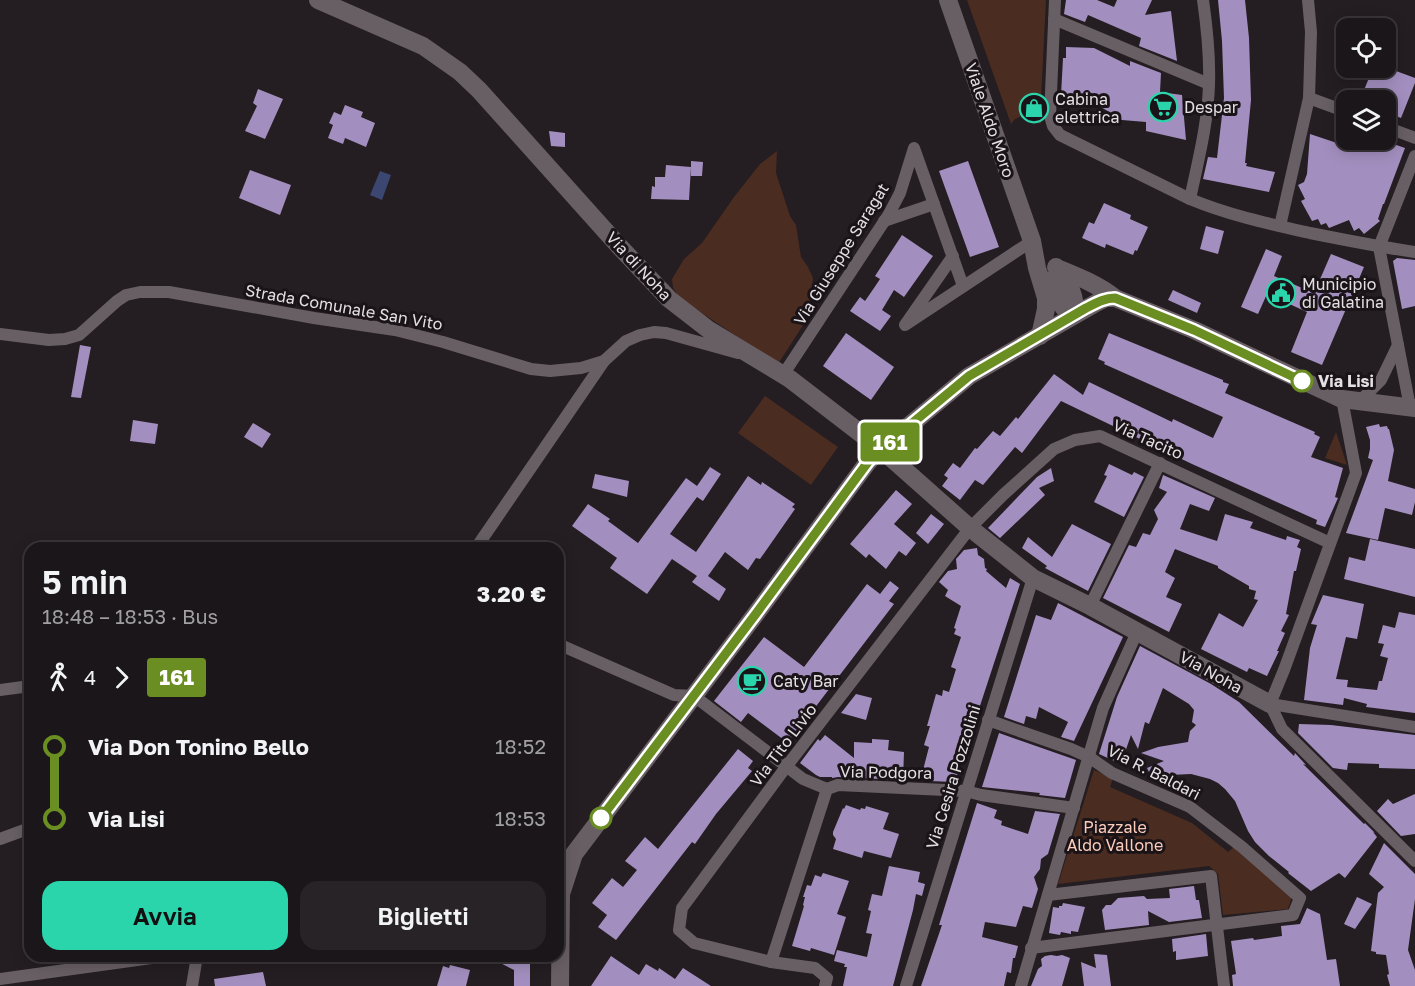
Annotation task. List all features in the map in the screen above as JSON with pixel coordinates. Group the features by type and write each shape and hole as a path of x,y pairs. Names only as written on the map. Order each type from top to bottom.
{"main road":[{"name":"Via di Noha","path":"318,0 423,46 460,72 669,299 709,330 783,375 881,449 970,528"},
{"name":"Viale Aldo Moro","path":"948,0 1032,241 1064,308 1075,314"},
{"name":"Viale Aldo Moro","path":"1040,336 1046,309 1046,268"},
{"path":"1046,268 1072,274 1108,292 1115,298 1194,330 1351,400 1412,408"},
{"path":"564,884 573,854 868,462 969,376 1075,314 1106,298 1115,298"},
{"name":"Via Noha","path":"970,528 1033,578 1090,606 1270,704"},
{"path":"560,962 560,986"}],"street":[{"path":"1055,0 1050,116 1053,126 1060,135 1211,208 1280,226 1379,247 1415,252"},
{"path":"1190,199 1203,142 1209,84 1208,37 1203,0"},
{"path":"1280,226 1309,98 1311,32 1308,0"},
{"path":"1054,19 1209,84"},
{"path":"1309,98 1336,108"},
{"path":"1396,131 1415,138"},
{"name":"Via Giuseppe Saragat","path":"783,375 884,221 900,193 914,148 963,286"},
{"path":"1412,408 1379,247 1415,156"},
{"path":"884,221 934,204"},
{"path":"953,256 904,325 1032,241"},
{"name":"Strada Comunale San Vito","path":"0,334 49,340 65,339 79,335 117,301 126,296 140,292 169,292 395,330 531,369 550,371 581,368 604,361 626,341 654,332 666,333 753,357"},
{"path":"1398,345 1381,380 1351,400 1356,473 1270,704 1282,729 1415,861"},
{"path":"480,542 604,361"},
{"name":"Via Tacito","path":"970,528 1054,449 1075,440 1101,436 1330,543"},
{"path":"1090,606 1160,463"},
{"name":"Via Tito Livio","path":"771,962 694,943 679,930 682,908 786,767 970,528"},
{"name":"Via Cesira Pozzolini","path":"906,986 1033,578"},
{"path":"1021,986 1103,708 1137,632"},
{"name":"Via Podgora","path":"564,647 674,694 694,696 803,779 827,789 838,785 966,791 1074,808"},
{"path":"0,690 24,687"},
{"path":"1270,704 1415,727"},
{"name":"Via R. Baldari","path":"988,720 1071,749 1089,757 1112,773 1190,807 1242,847 1300,898 1293,915 1217,925"},
{"path":"825,986 827,978 815,968 771,962 827,789"},
{"path":"0,839 24,830"},
{"path":"564,861 573,854"},
{"path":"1048,895 1211,876 1224,986"},
{"path":"1031,948 1217,925"},
{"path":"0,979 80,962"},
{"path":"192,986 196,962"}],"green space":[{"path":"967,0 1046,0 1041,124 1022,116 1011,124"},
{"path":"777,151 776,173 790,216 796,225 801,257 813,278 809,316 778,364 678,297 672,279 684,259 702,243 760,164"},
{"path":"765,396 838,447 811,485 738,433"},
{"path":"1336,432 1347,465 1325,458"},
{"name":"Piazzale Aldo Vallone","path":"1094,770 1113,778 1110,787 1192,823 1228,852 1234,847 1292,896 1288,909 1223,915 1218,874 1209,866 1058,884"}],"water":[{"path":"380,171 391,175 382,200 370,195"}],"building":[{"path":"1066,0 1097,0 1114,7 1117,0 1152,0 1145,15 1171,11 1177,61 1139,46 1141,38 1088,15 1085,22 1064,14"},
{"path":"1218,0 1245,0 1251,100 1245,163 1247,163 1246,166 1275,172 1269,192 1203,179 1208,157 1217,158 1224,98"},
{"path":"1066,47 1094,48 1130,66 1130,61 1161,73 1160,92 1182,95 1186,140 1146,131 1146,122 1122,120 1101,107 1101,100 1090,99 1090,96 1061,95 1063,58 1066,58"},
{"path":"1396,71 1415,78 1401,118 1396,116 1396,90 1364,90 1369,78 1396,78"},
{"path":"258,89 283,99 265,139 245,131 257,106 253,103"},
{"name":"Cabina elettrica","path":"1029,100 1041,100 1040,117 1028,117"},
{"path":"345,105 363,112 361,117 375,123 366,147 345,138 343,144 328,138 333,125 329,123 334,112 341,115"},
{"path":"549,131 565,133 565,147 551,146"},
{"path":"1310,134 1336,143 1336,150 1396,150 1396,145 1405,148 1383,204 1378,219 1380,221 1364,234 1359,228 1354,231 1349,220 1329,228 1326,223 1321,225 1318,219 1312,221 1301,201 1305,199 1298,185 1304,182 1307,174"},
{"path":"691,161 703,162 702,176 691,176"},
{"path":"968,161 999,247 970,257 939,171"},
{"path":"666,165 691,167 689,200 651,199 655,177 665,177"},
{"path":"250,170 291,185 280,215 239,198"},
{"path":"1104,203 1131,215 1130,219 1148,227 1133,255 1106,244 1105,248 1082,238 1089,222 1094,224"},
{"path":"1206,226 1224,231 1218,254 1200,249"},
{"path":"902,235 933,256 904,297 894,290 882,310 891,316 880,331 850,311 860,297 865,301 874,288 880,279 875,276"},
{"path":"1266,249 1282,256 1274,276 1314,293 1331,254 1364,267 1322,365 1291,352 1307,312 1267,294 1258,314 1241,307"},
{"path":"1397,258 1415,260 1415,306 1402,309 1393,261"},
{"path":"1173,290 1201,303 1197,313 1168,300"},
{"path":"846,333 894,367 871,400 823,366"},
{"path":"1109,333 1223,380 1229,384 1225,393 1315,432 1314,434 1320,437 1311,457 1343,468 1335,497 1338,498 1325,527 1316,524 1317,520 1192,464 1061,401 1022,453 1015,447 983,485 975,480 960,500 942,486 948,478 944,475 953,463 960,468 975,448 977,449 993,431 1000,436 1016,417 1018,419 1054,374 1083,395 1089,382 1172,422 1173,419 1213,438 1223,417 1104,364 1105,362 1098,359"},
{"path":"80,345 91,347 81,398 71,397"},
{"path":"133,420 158,424 155,444 130,441"},
{"path":"253,423 271,434 262,448 244,437"},
{"path":"1379,424 1380,427 1387,426 1389,429 1394,450 1388,481 1415,489 1415,502 1412,515 1385,508 1378,540 1346,533 1373,460 1368,458 1370,440 1366,427"},
{"path":"1109,464 1132,475 1134,472 1144,477 1124,517 1094,502 1107,476 1104,475"},
{"path":"710,467 721,474 703,501 697,497 670,534 696,552 748,476 761,485 762,482 795,504 792,507 795,509 760,559 756,558 748,570 725,552 708,576 726,589 719,601 692,582 697,576 672,559 647,594 610,568 617,558 572,526 588,504 638,543 686,478 697,486"},
{"path":"1051,468 1054,481 1039,488 1045,495 1000,538 988,528 1037,477"},
{"path":"595,474 629,481 627,497 592,488"},
{"path":"1163,475 1215,498 1209,511 1190,504 1180,529 1217,541 1225,514 1253,522 1250,528 1286,540 1287,536 1300,540 1297,547 1301,549 1296,571 1294,571 1286,614 1289,615 1281,631 1285,633 1267,676 1249,668 1247,672 1201,649 1219,613 1243,627 1258,600 1254,599 1256,591 1249,589 1249,586 1218,566 1175,549 1165,572 1175,578 1166,597 1182,604 1169,632 1103,598 1129,545 1136,547 1143,533 1150,535 1158,519 1154,510 1167,492 1159,488"},
{"path":"896,490 912,504 894,524 916,543 906,556 899,551 886,569 869,554 866,558 850,544"},
{"path":"931,514 944,524 928,544 916,533"},
{"path":"1072,524 1111,544 1088,591 1045,568 1047,566 1022,548 1028,537 1052,557"},
{"path":"1370,539 1415,549 1415,597 1344,579 1349,557 1365,561"},
{"path":"977,548 978,555 984,559 986,571 1006,588 1010,578 1020,584 955,782 928,781 929,777 922,774 929,747 924,745 930,726 927,726 936,694 942,696 943,690 949,692 956,669 951,667 961,637 954,634 956,629 954,628 961,606 945,596 948,590 939,582 948,571 957,569 956,559 964,550"},
{"path":"890,581 899,588 889,601 894,604 788,743 748,713 741,722 714,701 764,637 804,667 867,584 880,594"},
{"path":"1323,595 1364,604 1357,639 1346,637 1336,679 1348,680 1347,687 1377,690 1379,681 1382,681 1388,658 1380,656 1384,644 1378,643 1383,625 1395,628 1399,612 1415,615 1415,713 1366,707 1367,704 1344,698 1343,705 1304,700 1310,648 1317,625 1311,624"},
{"path":"1058,603 1123,637 1074,741 1061,737 1068,722 1039,707 1036,719 1026,716 1024,724 1004,717 1036,615 1051,620"},
{"path":"1140,646 1211,684 1239,702 1294,756 1295,753 1306,765 1303,764 1375,833 1373,832 1377,837 1345,878 1339,873 1311,891 1255,842 1235,801 1218,783 1191,774 1170,775 1160,779 1151,776 1147,768 1164,761 1141,753 1158,747 1188,742 1190,731 1196,725 1192,722 1194,710 1189,704 1163,688 1149,724 1145,722 1138,749 1131,735 1121,764 1099,754 1117,697"},
{"path":"856,694 872,698 866,720 841,713"},
{"path":"1299,724 1331,725 1415,735 1415,769 1379,768 1379,764 1348,763 1347,770 1333,768 1298,733"},
{"path":"999,733 1076,760 1065,798 982,787"},
{"path":"825,735 854,758 854,742 872,743 872,739 889,740 888,750 904,752 903,780 832,778 816,775 800,763 818,739 820,741"},
{"path":"738,749 753,761 748,768 752,771 716,814 695,844 692,842 616,940 598,927 607,915 592,903 612,878 623,887 637,870 625,861 645,837 658,849"},
{"path":"1415,794 1415,834 1401,836 1377,811 1388,799 1393,804"},
{"path":"977,803 997,810 994,818 1002,821 1001,825 1028,834 1035,811 1060,814 1048,854 1041,859 1040,869 1034,877 1038,889 1032,908 1023,906 1016,927 985,922 982,937 1018,946 1015,958 1013,958 1011,973 1007,972 1004,986 921,986 942,925 939,925"},
{"path":"846,805 860,810 865,809 866,806 889,813 883,829 899,834 891,858 864,851 862,858 833,849 836,839 833,832"},
{"path":"1384,843 1415,874 1415,899 1408,950 1415,970 1415,986 1390,986 1386,955 1371,951 1378,893 1384,887 1369,874"},
{"path":"889,866 920,872 918,882 925,884 922,896 916,894 893,986 843,986 847,967 844,967 845,964 834,961 837,950 867,957 872,934 866,933 871,911 868,910 872,894 882,896"},
{"path":"823,873 849,881 837,914 846,917 834,955 811,948 810,951 792,946 804,906 805,897 803,897 807,885 811,886 815,875 821,877"},
{"path":"1194,886 1202,918 1169,922 1148,911 1149,925 1105,930 1102,910 1118,898 1144,896 1147,899 1170,898 1169,889"},
{"path":"1357,897 1372,904 1355,929 1344,924"},
{"path":"1063,903 1085,907 1078,932 1071,931 1071,934 1061,932 1060,935 1049,933 1053,907 1059,908"},
{"path":"1307,908 1320,914 1327,960 1336,959 1340,986 1233,986 1232,975 1236,974 1231,941 1282,936 1281,926 1300,924"},
{"path":"1206,934 1208,956 1176,960 1172,939"},
{"path":"1094,954 1107,955 1111,986 1084,986 1081,962 1096,968"},
{"path":"1051,955 1070,958 1062,986 1031,986 1038,969 1042,966 1041,959"},
{"path":"611,956 639,975 646,964 658,971 659,968 675,979 683,968 711,986 591,986"},
{"path":"499,962 530,962 530,986 514,986 514,970"},
{"path":"450,965 470,970 466,986 437,986 443,966 449,968"},
{"path":"263,972 266,986 215,986 214,979"}],"bus line":[{"name":"161","path":"601,818 868,462 969,376 1086,308 1106,298 1115,298 1194,330 1302,381"}],"place":[{"name":"Despar","path":"1163,107"},
{"name":"Cabina elettrica","path":"1034,108"},
{"name":"Municipio di Galatina","path":"1281,293"},
{"name":"Via Lisi","path":"1302,381"},
{"name":"Caty Bar","path":"752,681"}]}
